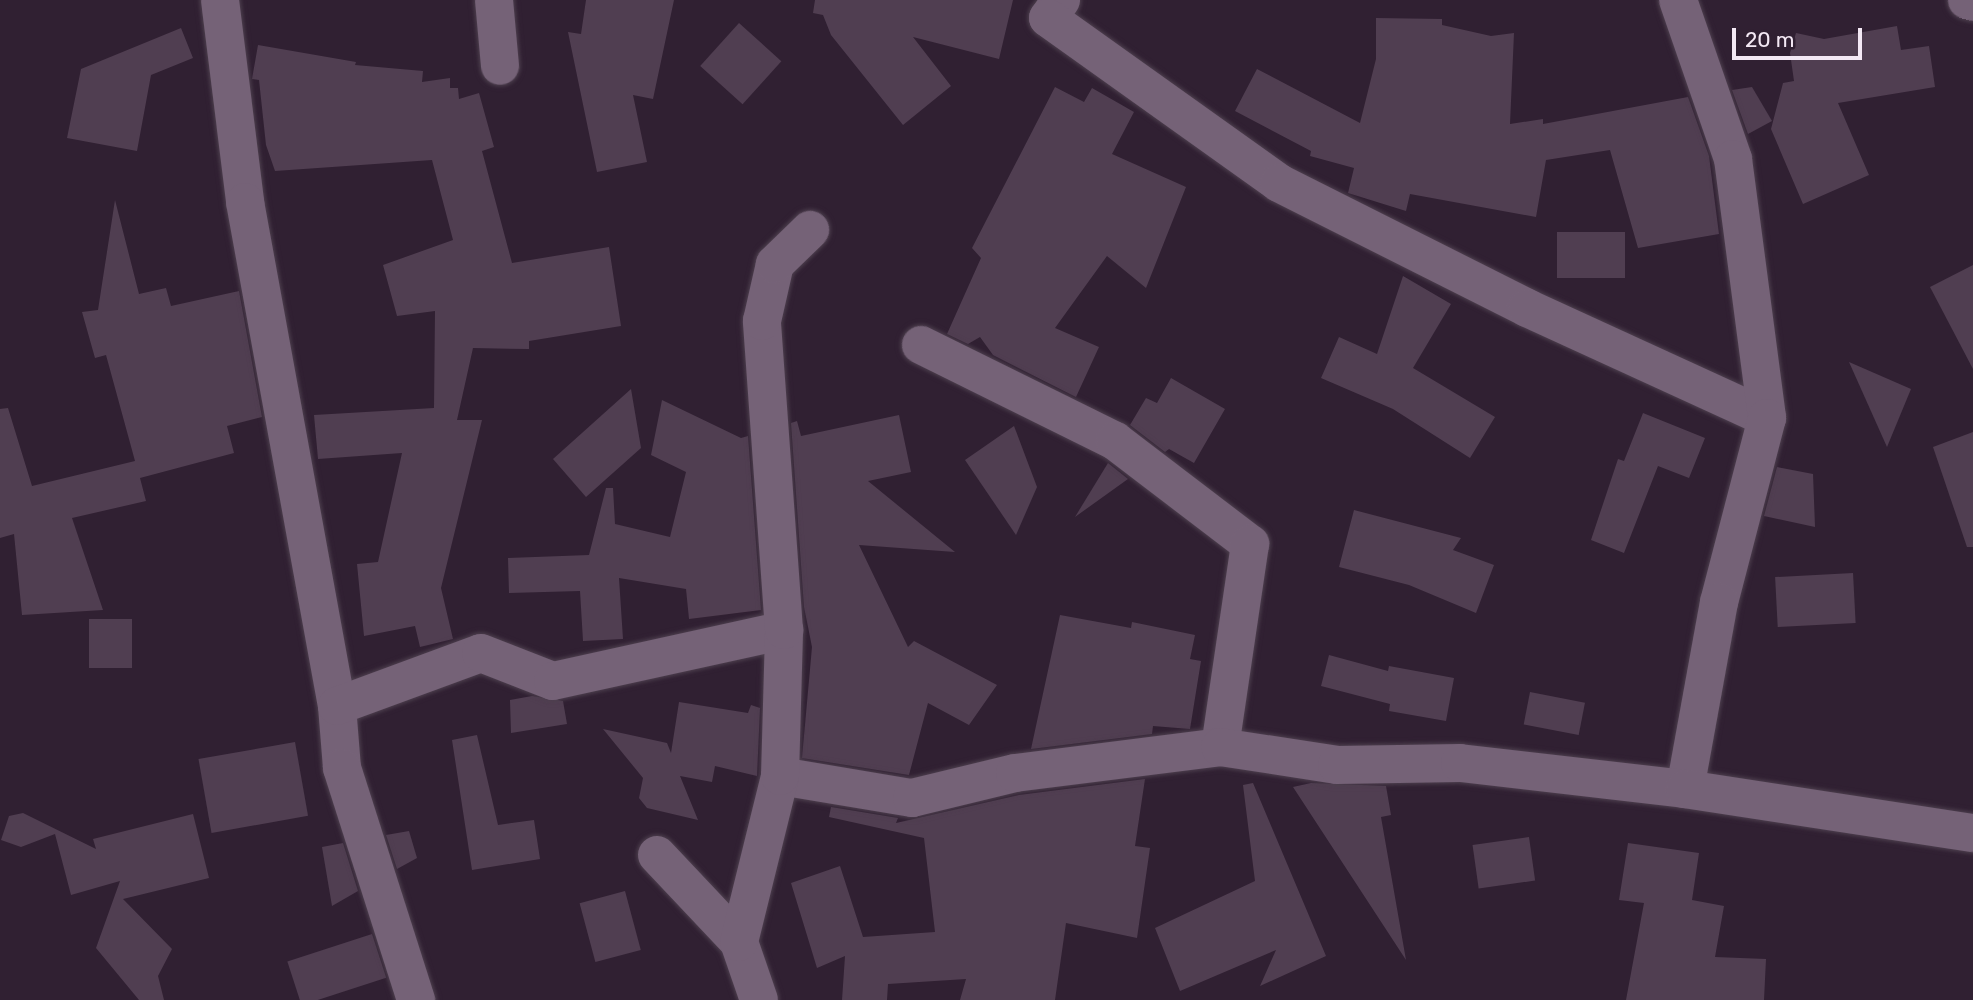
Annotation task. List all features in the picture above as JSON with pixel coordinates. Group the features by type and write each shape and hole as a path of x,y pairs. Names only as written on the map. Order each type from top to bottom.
{"street":[{"path":"220,0 267,338 337,706 342,768 416,1000"},
{"path":"494,0 500,66"},
{"path":"1061,0 1048,18 1279,183 1527,308 1767,418"},
{"path":"1678,0 1733,159 1767,418 1719,602 1685,789"},
{"path":"1967,0 1973,2"},
{"path":"739,942 780,776 784,629 762,321 775,264 810,230"},
{"path":"921,345 1115,441 1250,544 1220,747"},
{"path":"337,706 481,653 553,681 784,629"},
{"path":"780,776 912,798 1015,773 1220,747 1337,765 1460,763 1685,789 1973,833"},
{"path":"657,855 739,942 759,1000"}],"building":[{"path":"586,0 674,0 653,99 633,95 647,162 597,172 568,32 581,34"},
{"path":"815,0 1013,0 999,59 913,37 951,86 903,125 831,35 823,15 813,13"},
{"path":"1376,18 1442,19 1442,25 1491,36 1514,33 1510,124 1543,119 1543,124 1688,97 1709,156 1719,234 1638,248 1610,150 1546,160 1536,217 1410,194 1406,211 1348,193 1354,168 1310,156 1311,151 1235,111 1257,69 1360,123 1376,59"},
{"path":"739,23 781,61 743,104 700,66"},
{"path":"1897,26 1901,50 1929,46 1935,87 1838,103 1869,175 1803,204 1771,129 1783,83 1794,81 1790,53 1796,33 1824,39"},
{"path":"181,28 193,58 151,75 137,151 67,138 81,69"},
{"path":"258,45 356,62 355,65 423,71 422,82 450,78 450,88 458,88 459,99 479,93 494,147 482,151 512,263 609,247 621,326 529,341 529,349 473,348 457,420 482,420 441,588 453,639 420,647 415,626 364,636 357,564 378,562 402,453 318,459 314,415 434,408 435,311 397,316 383,265 453,240 432,160 275,171 266,145 259,80 252,79"},
{"path":"1055,87 1084,102 1092,88 1134,112 1112,154 1186,187 1146,288 1107,256 1055,328 1099,347 1076,397 993,355 980,337 968,344 947,334 981,258 972,248"},
{"path":"1752,87 1772,121 1748,134 1732,90"},
{"path":"115,200 139,294 166,288 171,306 239,291 262,417 227,426 234,453 140,478 146,501 72,518 103,610 22,615 14,534 0,538 0,409 8,408 32,486 135,461 106,355 95,358 82,312 98,310"},
{"path":"1557,232 1625,232 1625,278 1557,278"},
{"path":"1973,265 1973,369 1930,287"},
{"path":"1403,276 1451,304 1413,368 1495,417 1470,458 1393,409 1321,378 1339,337 1377,354"},
{"path":"1849,362 1911,389 1887,447"},
{"path":"1171,378 1225,409 1194,463 1169,449 1165,452 1130,425 1146,398 1157,403"},
{"path":"631,389 641,448 586,497 553,459"},
{"path":"662,400 741,438 748,436 761,610 689,619 686,589 619,578 623,639 583,641 580,591 509,593 508,558 589,555 606,488 613,488 615,524 670,537 686,472 651,455"},
{"path":"1643,413 1705,438 1689,478 1658,466 1624,553 1591,540 1618,459 1624,461"},
{"path":"899,415 911,472 868,481 955,552 859,545 908,647 914,641 997,685 969,725 928,703 909,775 802,758 812,647 804,607 791,423 797,421 801,436"},
{"path":"1014,426 1037,487 1016,535 965,460"},
{"path":"1973,432 1973,547 1967,547 1933,447"},
{"path":"1108,463 1128,479 1075,517"},
{"path":"1777,467 1813,474 1815,527 1764,516"},
{"path":"1354,510 1461,538 1453,550 1494,565 1476,613 1409,585 1339,567"},
{"path":"1853,573 1856,623 1778,627 1775,577"},
{"path":"1060,615 1131,628 1132,622 1195,635 1190,659 1201,661 1190,729 1153,726 1152,734 1031,749"},
{"path":"89,619 132,619 132,668 89,668"},
{"path":"1329,655 1388,671 1389,666 1454,678 1446,721 1389,711 1390,704 1321,686"},
{"path":"1530,692 1585,703 1579,735 1524,724"},
{"path":"532,696 563,701 567,724 511,733 510,700"},
{"path":"679,702 748,713 751,705 760,708 757,776 715,766 712,782 680,776 698,820 647,808 639,798 643,778 603,729 667,743 671,753"},
{"path":"477,735 498,825 534,820 540,859 472,870 452,740"},
{"path":"295,742 308,816 212,833 198,759"},
{"path":"1145,779 1135,846 1150,848 1137,938 1066,923 1055,1000 960,1000 966,979 888,984 887,1000 842,1000 845,956 817,968 791,883 840,866 863,937 935,932 924,838 829,817 831,807 898,818 896,823 1019,795"},
{"path":"1253,783 1326,956 1260,986 1276,950 1180,991 1155,928 1255,881 1243,785"},
{"path":"1311,783 1386,786 1391,815 1381,817 1406,960 1293,787"},
{"path":"23,813 96,849 93,839 193,814 209,878 123,899 172,949 158,976 164,1000 139,1000 96,948 120,881 71,895 55,834 21,847 1,840 9,816"},
{"path":"409,831 417,858 397,869 386,835"},
{"path":"1529,837 1535,881 1479,889 1473,845"},
{"path":"343,843 358,891 332,906 322,847"},
{"path":"1628,843 1699,853 1692,900 1724,906 1715,957 1766,959 1764,1000 1626,1000 1644,903 1619,900"},
{"path":"625,891 641,950 595,962 580,903"},
{"path":"372,934 386,978 318,1000 300,1000 287,962"}]}
